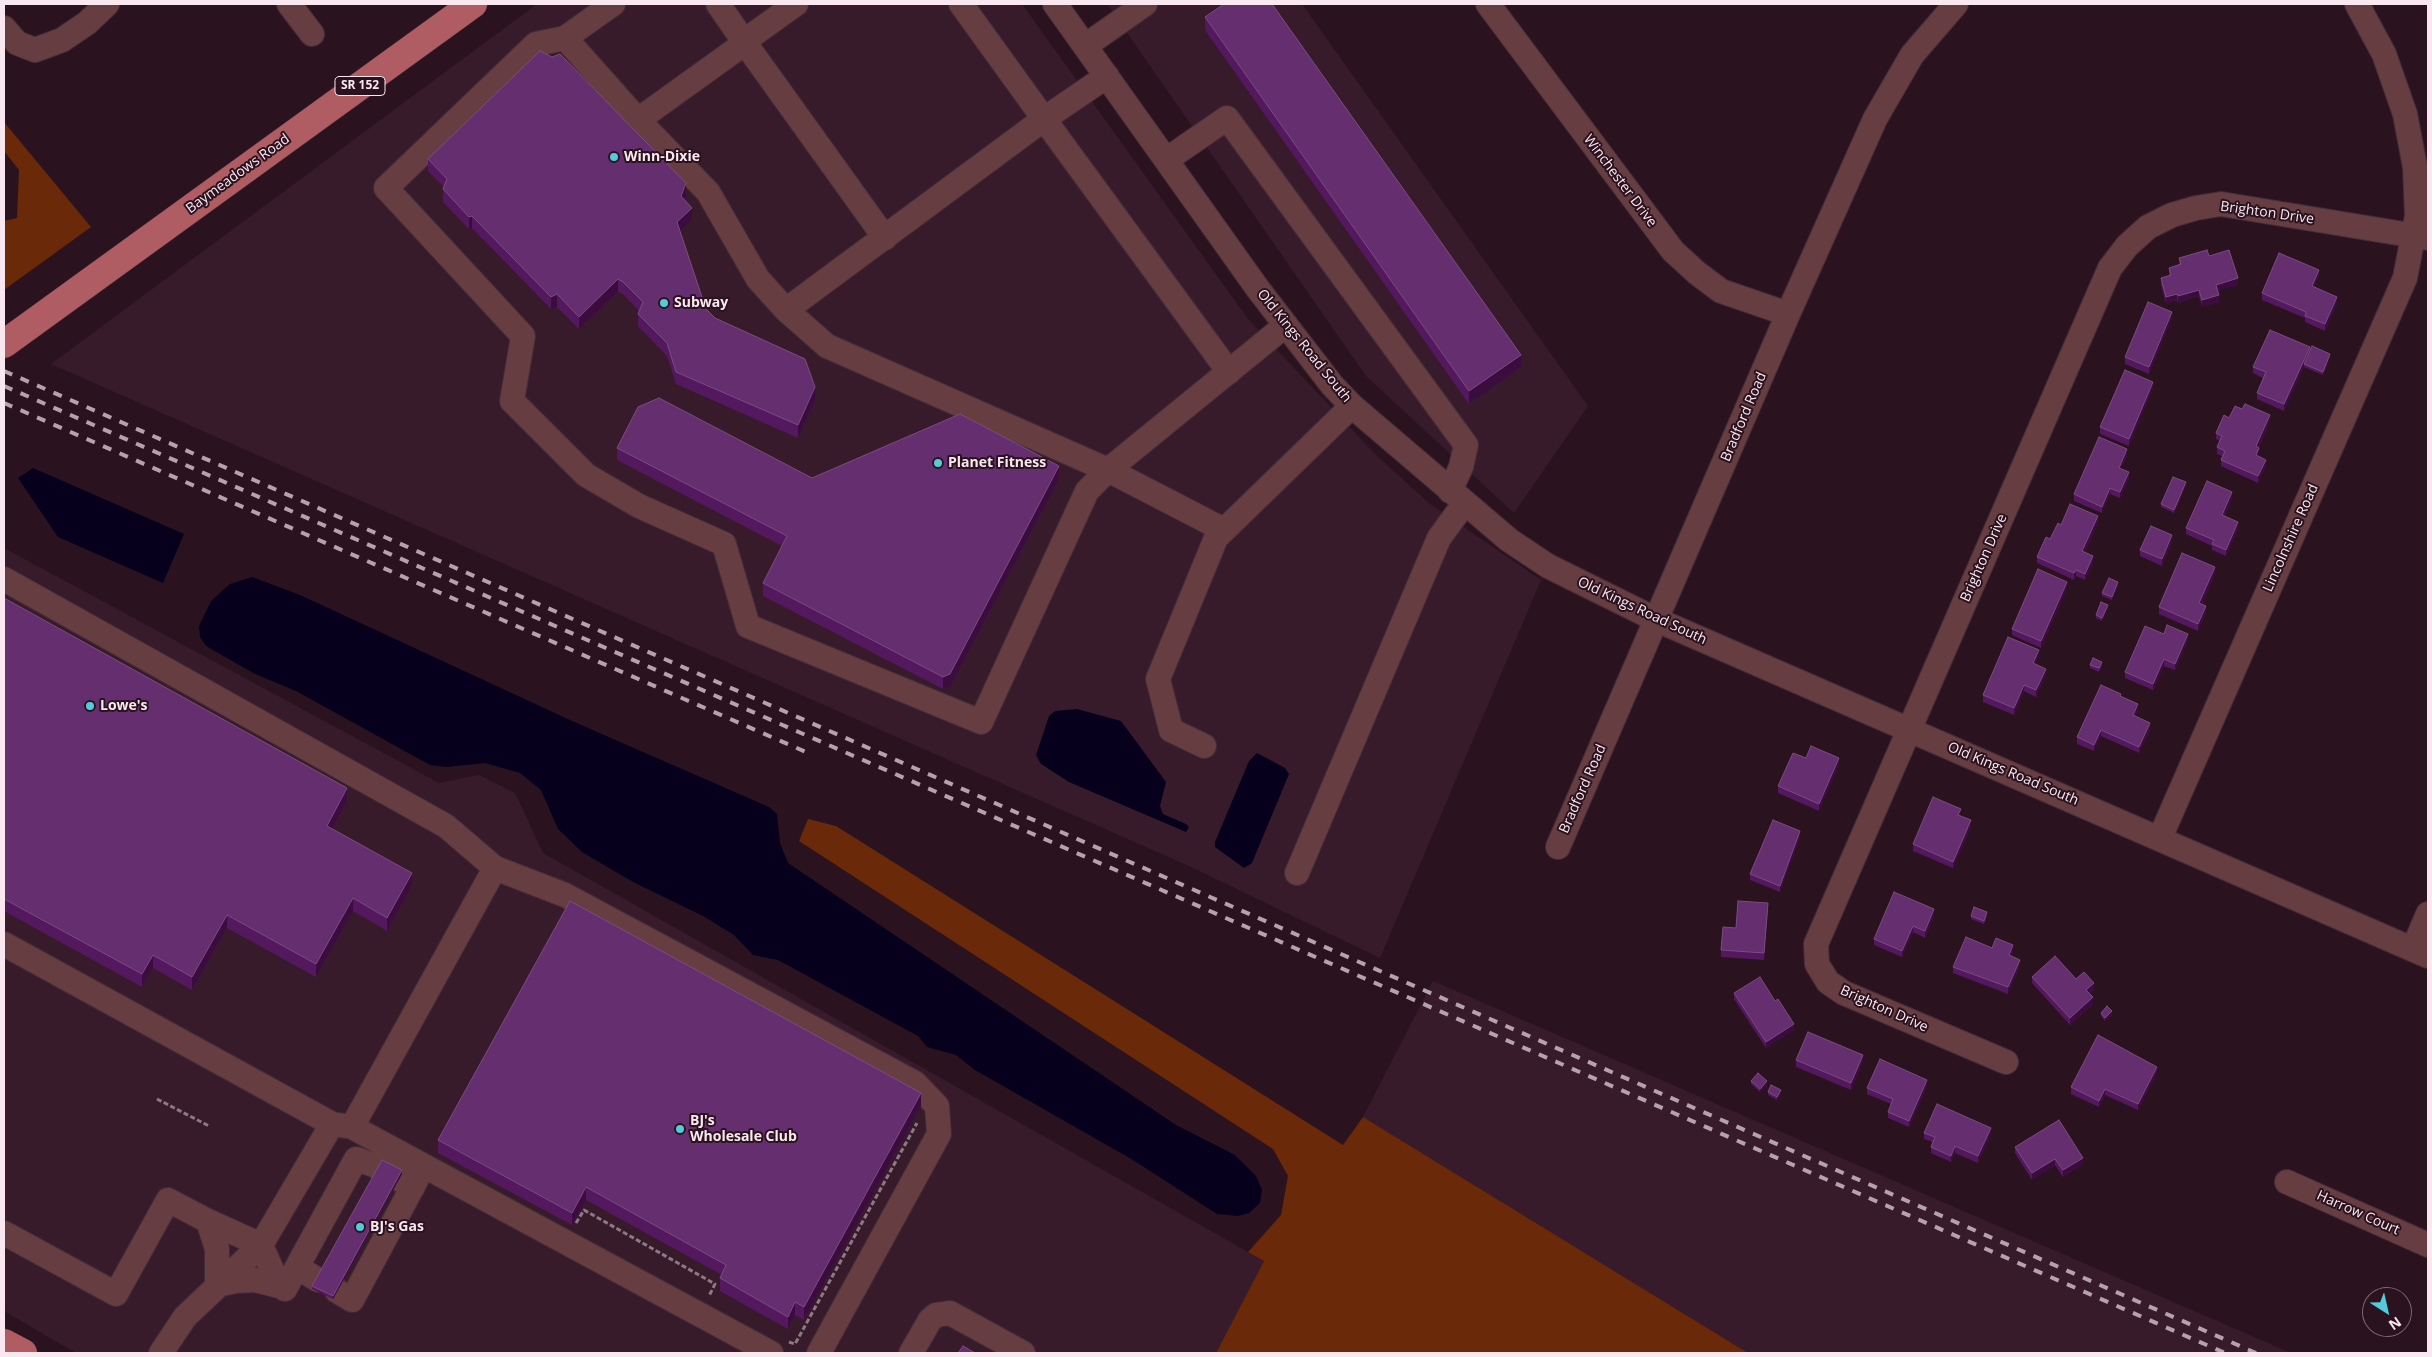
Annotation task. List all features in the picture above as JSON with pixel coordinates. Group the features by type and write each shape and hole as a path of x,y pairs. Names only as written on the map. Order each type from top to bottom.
{"main road":[{"name":"Baymeadows Road","path":"4,344 473,4"},
{"path":"4,1343 23,1353"}],"street":[{"path":"4,28 17,43 35,50 62,40 87,24 107,4"},
{"path":"289,4 312,34"},
{"path":"613,4 565,38 536,44 386,188 523,336 512,401 586,475 639,506 724,544 748,626 981,722 1087,491 1108,470 1286,325"},
{"path":"718,4 885,238"},
{"path":"638,120 746,43 754,34 796,4"},
{"path":"961,4 1229,372"},
{"name":"Old Kings Road South","path":"1055,4 1166,160 1332,385 1352,406 1457,498 1509,540 1548,566 1657,620 2421,952"},
{"path":"1085,46 1145,4"},
{"name":"Winchester Drive","path":"1488,4 1673,251 1697,273 1721,290 1788,314"},
{"name":"Bradford Road","path":"1558,847 1788,314 1875,119 1912,55 1956,4"},
{"name":"Lincolnshire Road","path":"2160,838 2405,278 2421,237 2417,216 2415,168 2405,114 2384,54 2357,4"},
{"path":"565,38 638,120 708,192 758,279 786,310 827,346 1108,470 1224,530"},
{"path":"786,310 1044,119 1107,76"},
{"path":"1166,160 1227,118 1466,445 1457,498 1297,874"},
{"name":"Brighton Drive","path":"2006,1062 1844,993 1828,982 1817,964 1816,944 2110,268 2126,246 2148,227 2172,215 2196,208 2221,204 2421,237"},
{"path":"1204,746 1171,730 1158,679 1216,538 1352,406"},
{"path":"4,579 446,826 495,868 565,895 916,1083 937,1106 939,1134 819,1353"},
{"path":"160,1353 185,1317 261,1245 342,1126 495,868"},
{"path":"2421,952 2428,914"},
{"path":"4,944 342,1126 779,1347"},
{"path":"285,1289 356,1159 374,1165 412,1187"},
{"path":"297,1267 352,1300 424,1166"},
{"name":"Harrow Court","path":"2287,1182 2428,1245"},
{"path":"4,1233 116,1294 168,1200 261,1245 279,1286 255,1280 217,1285"},
{"path":"208,1221 217,1249 217,1285"},
{"path":"911,1353 930,1320 936,1315 950,1312 1024,1353"}],"path":[{"path":"779,1347 795,1344 930,1098"},
{"path":"157,1099 208,1126"},
{"path":"575,1225 584,1210 715,1284 706,1302"}],"shaded area":[{"path":"537,4 1022,4 1248,319 1376,455 1430,504 1541,580 1380,958 1189,866 51,364"},
{"path":"1107,4 1302,4 1588,406 1514,513 1366,376"},
{"path":"4,122 91,227 4,290 4,221 17,218 19,170 4,151"},
{"path":"33,468 184,534 163,583 58,537 18,478"},
{"path":"4,548 439,783 479,775 515,793 543,853 1264,1261 1216,1353 76,1353 4,1311"},
{"path":"252,577 300,595 572,721 769,807 777,814 780,843 788,863 1176,1125 1235,1155 1256,1176 1262,1190 1260,1203 1249,1213 1238,1216 1217,1214 1133,1160 975,1070 956,1055 927,1047 918,1036 778,960 753,955 734,935 703,916 633,882 582,852 558,829 541,790 520,773 485,763 446,767 430,765 296,691 255,674 206,646 200,637 199,626 211,601 230,584"},
{"path":"1077,709 1121,721 1166,782 1160,806 1163,814 1186,824 1189,827 1186,832 1069,782 1041,764 1036,755 1049,716 1055,711"},
{"path":"1257,753 1285,768 1289,774 1252,863 1244,868 1215,847 1215,842 1249,761"},
{"path":"808,819 836,826 1343,1145 1363,1117 1748,1353 1216,1353 1264,1261 1248,1252 1281,1215 1288,1176 1273,1149 799,841"},
{"path":"1433,981 2291,1353 1748,1353 1363,1117"}],"building":[{"path":"1224,4 1272,4 1521,355 1469,391 1205,17"},
{"path":"540,51 552,57 560,54 686,183 681,196 692,208 677,222 706,309 715,318 805,359 815,387 798,425 676,372 667,343 638,314 643,302 618,279 579,317 557,294 551,297 443,189 447,179 428,159"},
{"path":"2207,250 2209,256 2229,250 2238,278 2216,285 2219,295 2202,300 2199,290 2178,296 2177,294 2166,297 2161,278 2171,275 2169,268 2181,264 2179,258"},
{"path":"2279,253 2319,270 2312,286 2337,297 2325,324 2305,316 2306,312 2262,293"},
{"path":"2148,302 2172,312 2149,367 2125,357"},
{"path":"2270,330 2310,347 2284,404 2257,393 2266,372 2253,367"},
{"path":"2312,346 2330,354 2323,372 2304,364"},
{"path":"2125,370 2153,382 2129,439 2100,427"},
{"path":"659,398 812,478 960,414 1059,466 950,674 943,677 763,583 787,536 617,448 638,407"},
{"path":"2245,404 2270,415 2256,446 2259,448 2256,455 2266,460 2258,476 2221,460 2225,451 2217,447 2222,436 2216,433 2224,415 2229,418 2235,406 2242,409"},
{"path":"2099,437 2127,449 2119,468 2129,472 2120,492 2110,488 2102,507 2074,494"},
{"path":"2173,477 2186,482 2174,510 2161,504"},
{"path":"2207,481 2232,492 2222,515 2238,522 2226,550 2212,544 2214,540 2186,528"},
{"path":"2070,504 2098,516 2082,551 2093,556 2085,574 2076,570 2074,573 2037,557 2046,537 2050,539 2058,523 2061,525"},
{"path":"2151,526 2172,535 2162,559 2140,550"},
{"path":"2182,553 2215,567 2199,603 2206,606 2198,624 2159,607"},
{"path":"2038,569 2067,582 2041,641 2012,629"},
{"path":"2109,578 2118,582 2112,597 2102,593"},
{"name":"Lowe's","path":"4,598 347,788 327,826 412,873 387,918 353,898 316,964 227,915 192,977 153,955 142,974 4,899"},
{"path":"2101,602 2108,605 2102,618 2096,615"},
{"path":"2167,625 2188,634 2175,664 2164,659 2153,684 2125,672 2145,626 2164,634"},
{"path":"2008,637 2039,650 2033,663 2046,669 2036,690 2024,685 2014,708 1983,695"},
{"path":"2093,658 2102,662 2099,668 2090,665"},
{"path":"2101,685 2138,704 2133,715 2150,723 2139,747 2101,730 2094,745 2077,737"},
{"path":"1811,746 1839,758 1819,804 1778,786 1793,753 1806,758"},
{"path":"1933,797 1961,809 1958,815 1971,820 1953,862 1913,844"},
{"path":"1773,820 1800,831 1780,886 1750,874"},
{"path":"1894,892 1934,909 1925,931 1913,926 1902,951 1874,939"},
{"name":"BJ's Wholesale Club","path":"570,901 921,1093 804,1307 795,1302 788,1317 720,1278 726,1265 586,1187 572,1213 438,1140"},
{"path":"1738,901 1768,903 1764,953 1721,950 1723,927 1736,928"},
{"path":"1974,907 1987,912 1984,921 1971,916"},
{"path":"1966,937 1992,948 1996,938 2013,945 2009,955 2020,960 2008,987 1953,967"},
{"path":"2055,956 2076,979 2084,972 2094,983 2086,990 2093,997 2070,1018 2032,977"},
{"path":"1760,977 1775,1001 1778,999 1794,1024 1766,1042 1734,993"},
{"path":"2107,1006 2112,1011 2105,1018 2101,1013"},
{"path":"1808,1032 1863,1055 1851,1083 1796,1060"},
{"path":"2098,1035 2157,1067 2138,1104 2105,1089 2099,1101 2071,1087"},
{"path":"1880,1059 1927,1080 1909,1121 1888,1112 1893,1099 1867,1088"},
{"path":"1758,1073 1767,1081 1760,1089 1751,1081"},
{"path":"1771,1085 1781,1090 1777,1097 1768,1092"},
{"path":"1937,1104 1991,1128 1978,1156 1955,1146 1951,1156 1931,1147 1935,1137 1924,1133"},
{"path":"2059,1120 2083,1158 2063,1170 2055,1159 2032,1173 2015,1147"},
{"name":"BJ's Gas","path":"382,1160 402,1170 333,1296 312,1286"},
{"path":"963,1346 975,1353 958,1353"}],"railway":[{"path":"4,371 2256,1353"},
{"path":"4,386 2225,1353"},
{"path":"4,403 806,752"}],"place":[{"name":"Winn-Dixie","path":"614,157"},
{"name":"Subway","path":"664,303"},
{"name":"Planet Fitness","path":"938,463"},
{"name":"Lowe's","path":"90,706"},
{"name":"BJ's Wholesale Club","path":"680,1129"},
{"name":"BJ's Gas","path":"360,1227"}]}
